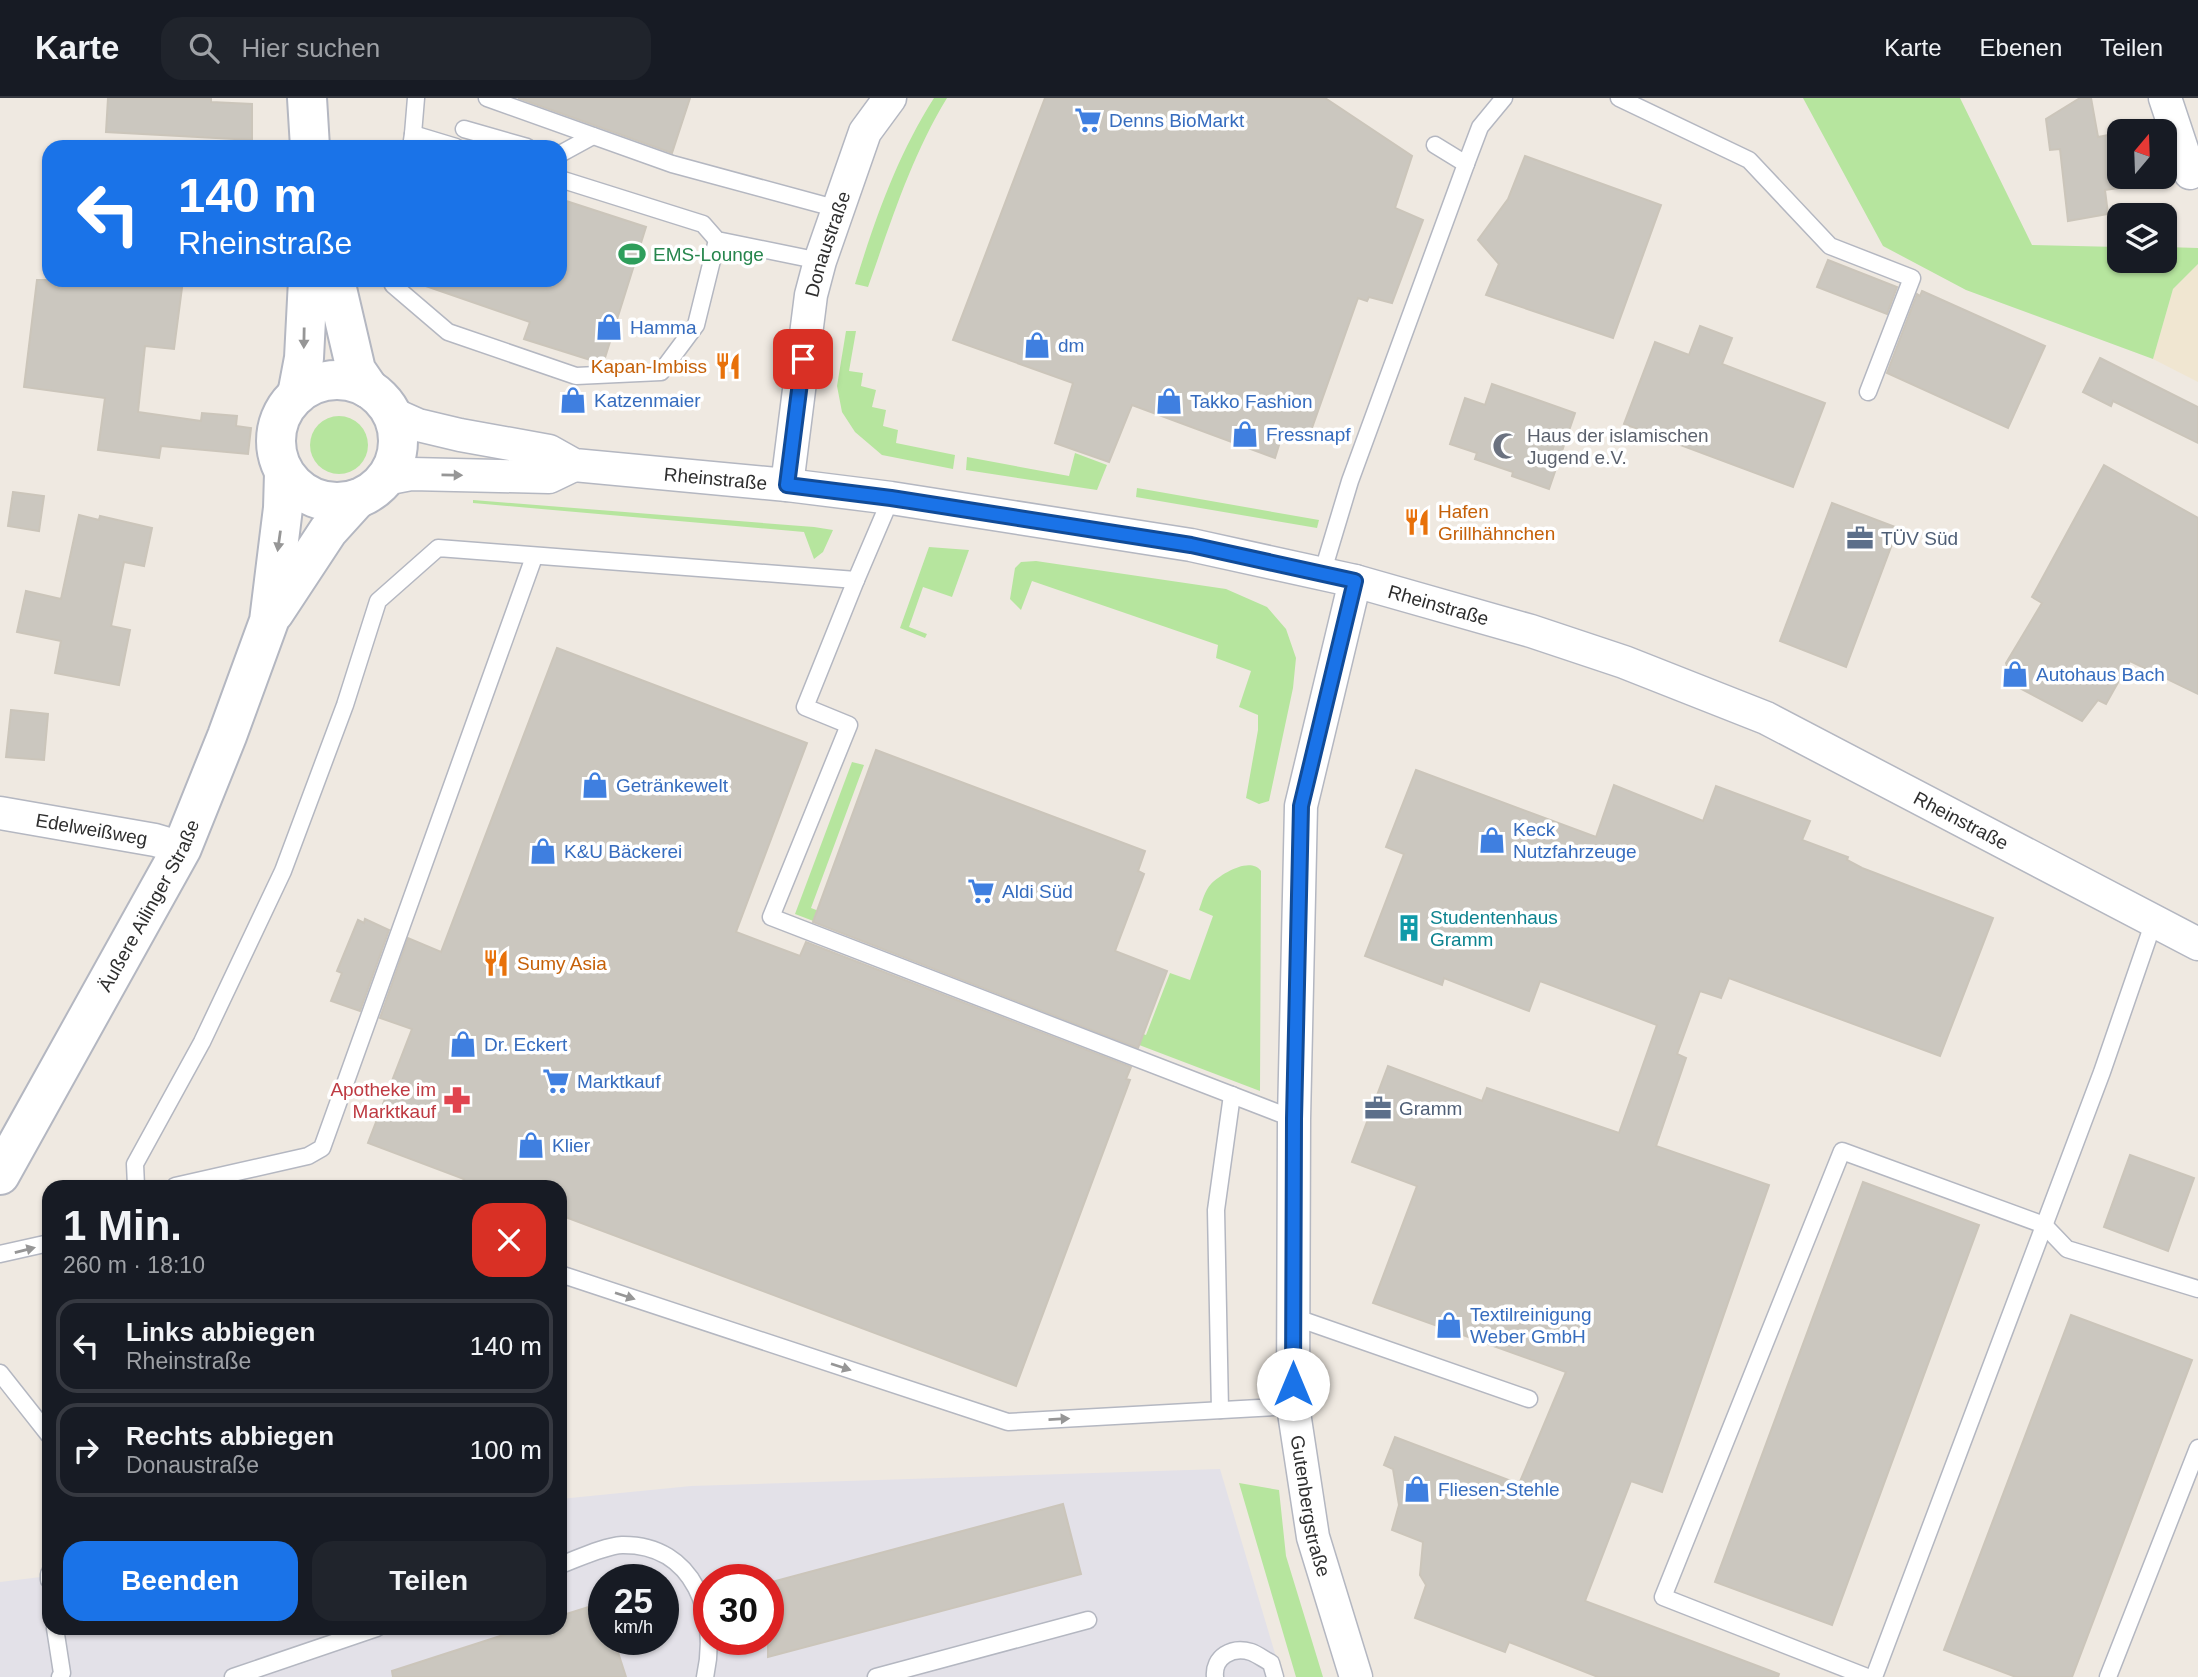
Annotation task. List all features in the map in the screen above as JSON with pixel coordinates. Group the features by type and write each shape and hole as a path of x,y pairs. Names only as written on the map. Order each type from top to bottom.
{"main road":[{"path":"307,98 310,140"},
{"path":"296,395 304,358 308,287"},
{"path":"337,287 356,370 380,401 398,433 394,464 371,489 337,503 318,499 301,491 284,473 278,459 275,440 279,421 296,395 317,383 348,381 380,401"},
{"name":"Äußere Ailinger Straße","path":"269,621 283,508 284,473"},
{"name":"Äußere Ailinger Straße","path":"0,1175 183,848 269,621 328,531 371,489"}],"street":[{"name":"Donaustraße","path":"787,485 811,295 820,261 865,132 890,98"},
{"path":"2165,98 2190,173"},
{"name":"Rheinstraße","path":"380,401 418,425 549,451 574,465 787,485 891,498 1191,545 1355,581 1531,631 1624,662 1766,718 2198,944"},
{"name":"Rheinstraße","path":"371,489 411,474 549,477 574,465"},
{"name":"Gutenbergstraße","path":"1355,581 1301,806 1294,1119 1293,1406 1313,1537 1356,1677"},
{"name":"Edelweißweg","path":"0,813 155,840 183,848"}],"lane":[{"path":"412,140 416,98"},
{"path":"486,98 672,164 838,209"},
{"path":"1322,574 1350,481 1480,127 1504,98"},
{"path":"1619,98 1749,160 1830,246 1912,278 1868,392"},
{"path":"464,129 502,140"},
{"path":"567,150 593,136"},
{"path":"1435,145 1466,164"},
{"path":"567,181 703,224 717,240 820,261"},
{"path":"395,287 448,332 563,372 576,376 661,372 696,325 717,240"},
{"path":"891,498 805,707 849,725 771,916 1294,1119"},
{"path":"136,1180 135,1164 202,1042 283,871 345,705 378,601 438,548 856,580"},
{"path":"202,1180 308,1156 322,1148 534,557"},
{"path":"1874,1677 2102,1072 2154,921"},
{"path":"1220,1410 1216,1210 1232,1095"},
{"path":"1867,1677 1663,1597 1842,1151 2044,1225 2067,1249 2198,1289"},
{"path":"0,1254 42,1245"},
{"path":"567,1276 1008,1422 1293,1406"},
{"path":"1294,1317 1529,1399"},
{"path":"0,1373 42,1426"},
{"path":"2108,1677 2198,1448"},
{"path":"567,1563 619,1545 647,1548 674,1559 687,1573 707,1610 709,1659 705,1677"},
{"path":"876,1677 1088,1620"},
{"path":"56,1635 63,1676"},
{"path":"233,1677 356,1635"},
{"path":"1214,1677 1214,1670 1221,1656 1234,1650 1250,1651 1271,1663 1275,1677"}],"shaded area":[{"path":"2198,264 2198,382 2153,359 2173,289"},
{"path":"1220,1469 1282,1677 0,1677 0,1582 42,1577 42,1635 567,1635 567,1498 691,1486"}],"green space":[{"path":"934,98 947,98 912,167 868,287 855,284 888,188 909,142"},
{"path":"1803,98 1960,98 2032,245 2107,247 2107,273 2177,273 2177,247 2198,248 2198,264 2173,289 2153,359 1966,290 1883,246"},
{"path":"846,331 856,331 849,371 863,373 861,386 876,390 872,407 886,410 883,426 898,430 896,443 955,455 953,469 882,455 855,432 842,412 837,386"},
{"path":"333,416 345,416 360,424 368,439 368,451 360,466 345,474 333,474 318,466 310,451 310,439 318,424"},
{"path":"1075,453 1107,465 1097,490 966,470 967,457 1069,476"},
{"path":"1137,488 1319,520 1317,528 1136,497"},
{"path":"473,500 833,530 823,552 814,559 804,532 473,503"},
{"path":"929,547 969,550 952,597 923,587 909,627 927,634 925,638 900,628"},
{"path":"1036,561 1226,589 1267,607 1286,629 1296,658 1293,688 1269,801 1259,804 1246,798 1258,730 1258,715 1239,707 1251,671 1216,658 1218,645 1032,581 1021,610 1010,599 1015,568 1021,562"},
{"path":"852,762 864,765 811,908 1146,1035 1170,973 1190,980 1213,916 1199,910 1209,887 1236,868 1250,865 1261,871 1260,1091 795,914"},
{"path":"1239,1483 1279,1490 1286,1556 1323,1677 1296,1677"}],"building":[{"path":"108,98 211,98 211,102 252,104 252,140 106,132"},
{"path":"518,98 690,98 672,153"},
{"path":"1045,98 1325,98 1412,156 1395,208 1423,220 1392,303 1369,297 1367,301 1358,298 1307,442 1283,432 1275,458 1132,405 1109,462 1055,443 1073,383 953,340"},
{"path":"2080,98 2091,98 2098,137 2107,135 2107,189 2112,189 2105,190 2107,214 2068,221 2060,149 2050,150 2046,119"},
{"path":"1525,156 1661,205 1613,338 1486,295 1499,264 1478,240 1508,199"},
{"path":"567,201 646,227 603,364 524,339 530,322 429,287 567,287"},
{"path":"1828,260 1897,287 1887,314 1817,287"},
{"path":"37,280 42,280 42,287 182,287 174,349 145,346 138,412 201,421 202,413 237,416 236,426 251,428 248,454 161,446 159,458 98,450 105,398 24,387"},
{"path":"1922,291 2045,346 2008,428 1887,373 1917,294 1920,296"},
{"path":"1700,326 1732,338 1722,364 1825,403 1793,487 1624,424 1655,342 1689,355"},
{"path":"2100,358 2198,407 2198,443 2113,401 2111,406 2083,392"},
{"path":"1492,384 1575,413 1549,489 1512,476 1513,472 1475,459 1477,453 1450,444 1465,398 1485,405"},
{"path":"2104,465 2198,518 2198,694 2130,661 2106,704 2098,700 2082,721 2014,685 2006,663 2042,603 2032,597"},
{"path":"13,492 44,496 39,531 8,526"},
{"path":"1832,503 1898,528 1846,667 1780,641"},
{"path":"79,515 99,520 100,516 152,528 144,566 124,562 111,626 130,630 119,685 55,673 61,641 17,632 26,591 61,599"},
{"path":"557,648 807,743 736,932 800,956 806,942 1131,1067 1126,1079 1130,1080 1016,1386 567,1218 567,1180 464,1180 368,1143 412,1029 380,1018 408,938 441,952"},
{"path":"11,710 48,714 44,760 6,757"},
{"name":"Aldi Süd","path":"876,750 1145,851 1138,871 1144,874 1115,951 1167,971 1138,1048 813,922"},
{"path":"1416,770 1596,837 1614,785 1703,821 1716,786 1810,821 1802,840 1848,857 1847,860 1862,868 1993,918 1940,1056 1729,978 1721,998 1700,991 1677,1054 1686,1058 1656,1146 1769,1185 1662,1492 1631,1481 1585,1601 1779,1674 1778,1677 1598,1677 1509,1642 1505,1652 1415,1618 1426,1585 1420,1575 1423,1542 1392,1530 1399,1505 1393,1469 1384,1465 1395,1437 1519,1484 1566,1372 1373,1303 1417,1186 1352,1162 1388,1066 1482,1101 1487,1088 1619,1133 1657,1025 1540,981 1529,1011 1444,978 1442,985 1365,956 1404,854 1386,847"},
{"path":"365,919 389,930 360,1011 331,1001 342,973 337,971 358,920 364,923"},
{"path":"2130,1155 2194,1178 2168,1251 2104,1227"},
{"path":"1863,1182 1979,1225 1832,1625 1715,1582"},
{"path":"2071,1315 2192,1360 2072,1677 2016,1677 1944,1650"},
{"path":"1063,1504 1081,1574 784,1653 784,1579"},
{"path":"588,1607 588,1655 619,1655 626,1677 393,1677 392,1671 503,1635 567,1635 567,1614"}],"place":[{"name":"Denns BioMarkt","path":"1088,120"},
{"name":"EMS-Lounge","path":"632,254"},
{"name":"Hamma","path":"609,327"},
{"name":"dm","path":"1037,345"},
{"name":"Kapan-Imbiss","path":"728,366"},
{"name":"Katzenmaier","path":"573,400"},
{"name":"Takko Fashion","path":"1169,401"},
{"name":"Fressnapf","path":"1245,434"},
{"name":"Haus der islamischen Jugend e.V.","path":"1506,446"},
{"name":"Hafen Grillhähnchen","path":"1417,522"},
{"name":"TÜV Süd","path":"1860,538"},
{"name":"Autohaus Bach","path":"2015,674"},
{"name":"Getränkewelt","path":"595,785"},
{"name":"Keck Nutzfahrzeuge","path":"1492,840"},
{"name":"K&U Bäckerei","path":"543,851"},
{"name":"Aldi Süd","path":"981,891"},
{"name":"Studentenhaus Gramm","path":"1409,928"},
{"name":"Sumy Asia","path":"496,963"},
{"name":"Dr. Eckert","path":"463,1044"},
{"name":"Marktkauf","path":"556,1081"},
{"name":"Apotheke im Marktkauf","path":"457,1100"},
{"name":"Gramm","path":"1378,1108"},
{"name":"Klier","path":"531,1145"},
{"name":"Textilreinigung Weber GmbH","path":"1449,1325"},
{"name":"Fliesen-Stehle","path":"1417,1489"}],"route":[{"path":"803,359 787,485 891,498 1191,545 1355,581 1301,806 1294,1119 1293,1384"}]}
